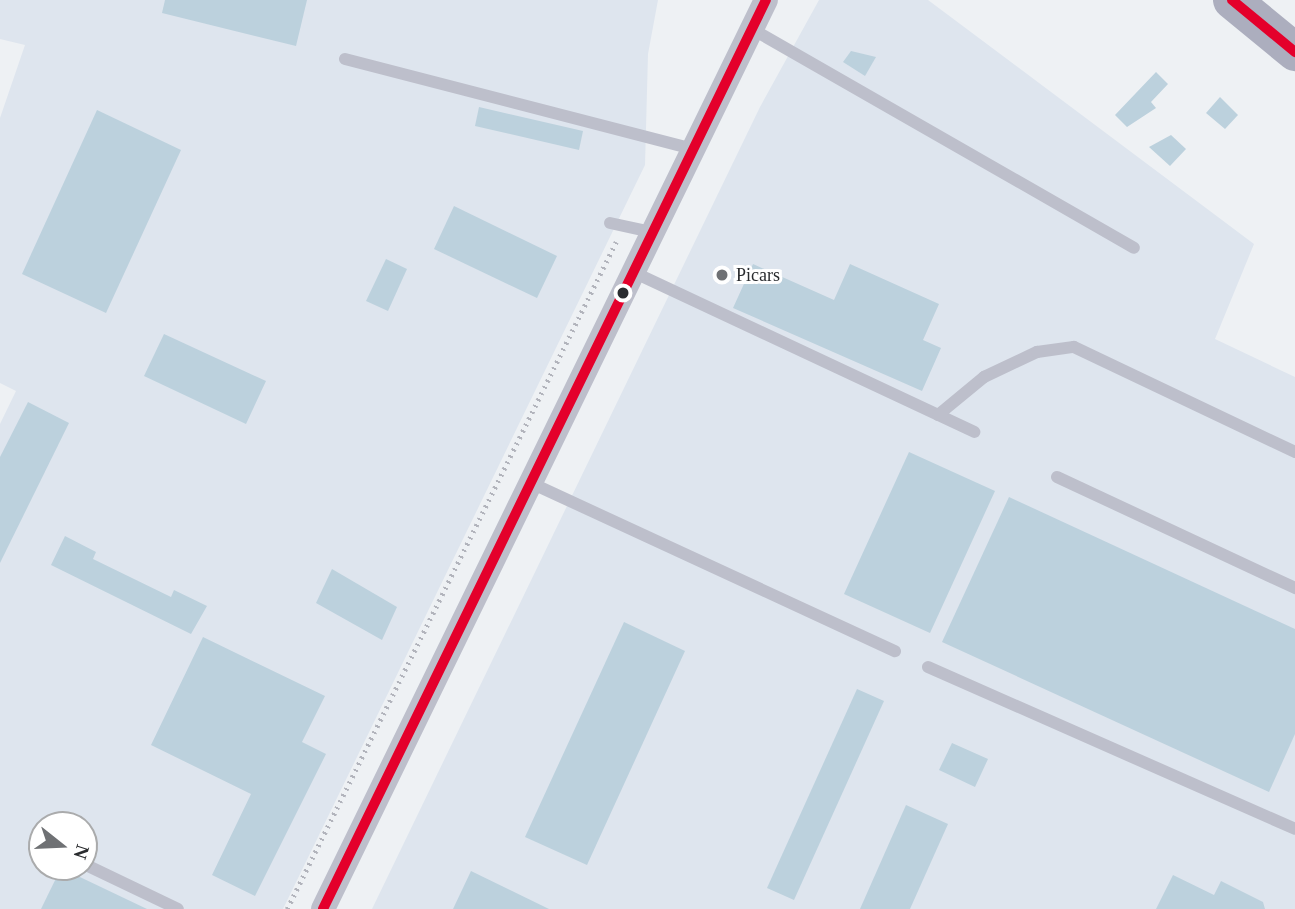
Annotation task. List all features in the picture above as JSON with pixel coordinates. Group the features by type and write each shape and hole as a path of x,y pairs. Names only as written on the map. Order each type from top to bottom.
{"main road":[{"path":"1233,0 1295,52"}],"street":[{"path":"323,909 766,0"}],"lane":[{"path":"752,29 1134,248"},
{"path":"345,59 692,149"},
{"path":"610,223 652,232"},
{"path":"633,272 974,432"},
{"path":"938,415 984,377 1037,352 1074,347 1295,452"},
{"path":"1057,477 1295,588"},
{"path":"531,483 895,651"},
{"path":"928,667 1295,829"},
{"path":"98,871 178,909"}],"path":[{"path":"287,909 624,226"}],"shaded area":[{"path":"0,0 658,0 648,54 645,165 283,909 0,909 0,424 16,391 0,383 0,118 25,45 0,39"},
{"path":"819,0 928,0 1254,244 1215,339 1295,377 1295,909 372,909 760,107"}],"building":[{"path":"165,0 307,0 296,46 162,13"},
{"path":"851,51 876,57 865,76 843,62"},
{"path":"1156,72 1168,84 1151,102 1156,108 1127,127 1115,115"},
{"path":"1220,97 1238,115 1225,129 1206,113"},
{"path":"479,107 583,131 579,150 475,126"},
{"path":"97,110 181,150 106,313 22,274"},
{"path":"1171,135 1186,149 1170,166 1149,147"},
{"path":"454,206 557,256 537,298 434,249"},
{"path":"386,259 407,269 388,311 366,301"},
{"path":"753,264 834,300 850,264 939,304 923,340 941,348 922,391 733,308"},
{"path":"164,334 266,381 246,424 144,376"},
{"path":"28,402 69,423 0,563 0,457"},
{"path":"909,452 995,491 930,633 844,594"},
{"path":"1009,497 1295,629 1295,734 1269,792 942,642"},
{"path":"65,536 96,552 93,559 171,597 174,590 207,606 191,634 51,565"},
{"path":"332,569 397,607 382,640 316,603"},
{"path":"624,622 685,651 587,865 525,837"},
{"path":"203,637 325,696 302,742 326,754 255,896 212,875 251,794 151,745"},
{"path":"857,689 884,701 794,900 767,888"},
{"path":"952,743 988,759 975,787 939,770"},
{"path":"906,805 948,824 910,909 860,909"},
{"path":"471,871 549,909 453,909"},
{"path":"1173,875 1214,895 1221,881 1263,902 1265,909 1156,909"},
{"path":"55,881 88,881 147,909 41,909"}],"transit line":[{"path":"323,909 766,0"},
{"path":"1232,0 1295,52"}],"place":[{"name":"Picars","path":"722,275"}]}
